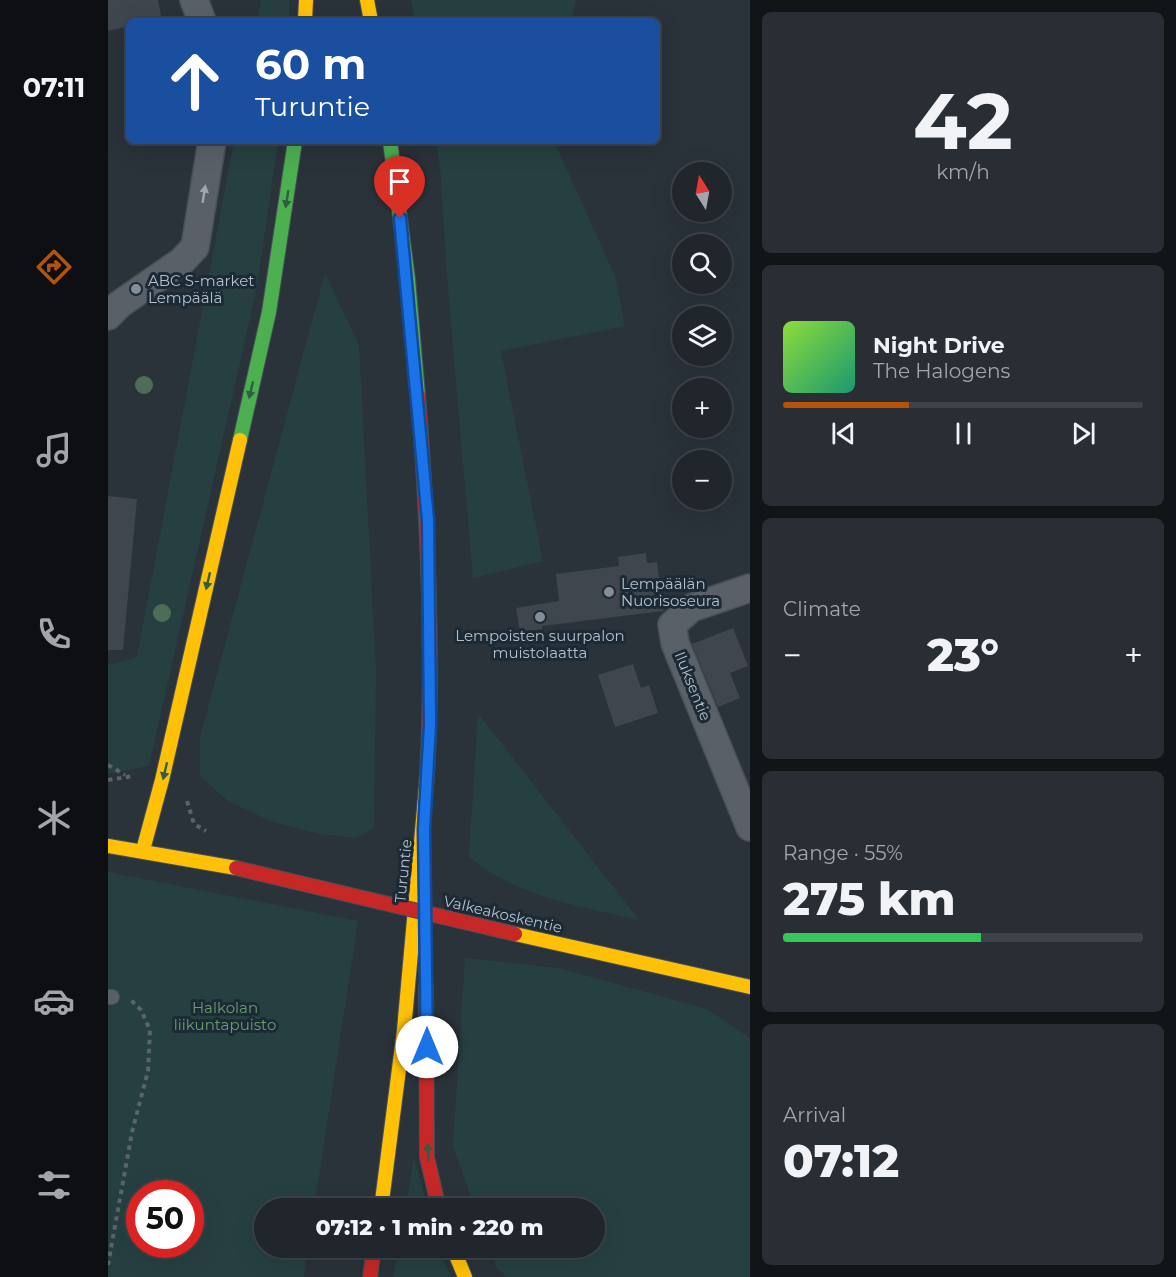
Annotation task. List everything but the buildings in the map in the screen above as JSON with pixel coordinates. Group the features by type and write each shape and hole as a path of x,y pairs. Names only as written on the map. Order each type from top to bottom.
{"main road":[{"path":"305,18 306,0"},
{"path":"367,0 370,18"},
{"path":"143,850 162,780 269,312 295,144"},
{"name":"Turuntie","path":"382,1198 404,1030 424,829 430,725 428,520 408,279 390,144"},
{"path":"424,829 426,946"},
{"name":"Valkeakoskentie","path":"108,846 143,850 236,868 750,987"},
{"path":"426,970 428,1157 437,1198"},
{"path":"697,976 732,999"},
{"path":"370,1277 373,1258"},
{"path":"457,1258 465,1277"}],"street":[{"path":"194,0 201,18"},
{"path":"108,316 120,304 183,261 195,247 212,144"},
{"name":"Iluksentie","path":"750,588 691,608 672,625 675,643 750,827"}],"path":[{"path":"108,765 126,776"},
{"path":"108,780 126,776 162,780 182,787 194,824 210,834"},
{"path":"108,1265 132,1132 148,1071 150,1030 141,1010 131,1000 110,997"}],"green space":[{"path":"261,0 289,0 289,18 258,18"},
{"path":"411,0 576,0 572,18 414,18"},
{"path":"233,144 278,144 257,287 149,766 108,774 108,665 137,657"},
{"path":"436,144 555,144 615,276 625,326 501,351 543,561 473,578 449,302"},
{"path":"325,273 359,345 376,672 374,821 373,829 356,838 319,834 270,821 228,801 200,776 200,737"},
{"path":"478,713 639,920 528,891 507,882 469,857"},
{"name":"Halkolan liikuntapuisto","path":"108,872 358,921 316,1198 254,1198 254,1258 307,1258 304,1277 108,1277"},
{"path":"465,958 559,968 707,1009 750,1038 750,1277 507,1277 497,1268 493,1258 605,1258 605,1198 472,1198 453,1147"},
{"path":"414,1158 425,1198 407,1198"},
{"path":"396,1258 442,1258 451,1277 393,1277"}],"traffic: fast":[{"path":"240,440 269,312 295,144"},
{"path":"390,144 408,279 418,395"}],"traffic: slow":[{"path":"305,18 306,0"},
{"path":"367,0 370,18"},
{"path":"143,850 162,780 240,440"},
{"path":"382,1198 404,1030 427,776"},
{"path":"108,846 236,868"},
{"path":"515,934 750,987"},
{"path":"457,1258 465,1277"}],"traffic: jam":[{"path":"418,395 429,585 430,681 427,776"},
{"path":"236,868 515,934"},
{"path":"426,987 427,1157 436,1198"},
{"path":"370,1277 373,1258"}],"place":[{"name":"ABC S-market Lempäälä","path":"136,289"},
{"name":"Lempäälän Nuorisoseura","path":"609,592"},
{"name":"Lempoisten suurpalon muistolaatta","path":"540,617"}],"route":[{"path":"400,218 408,279 428,520 430,725 424,829 427,1047"}]}
